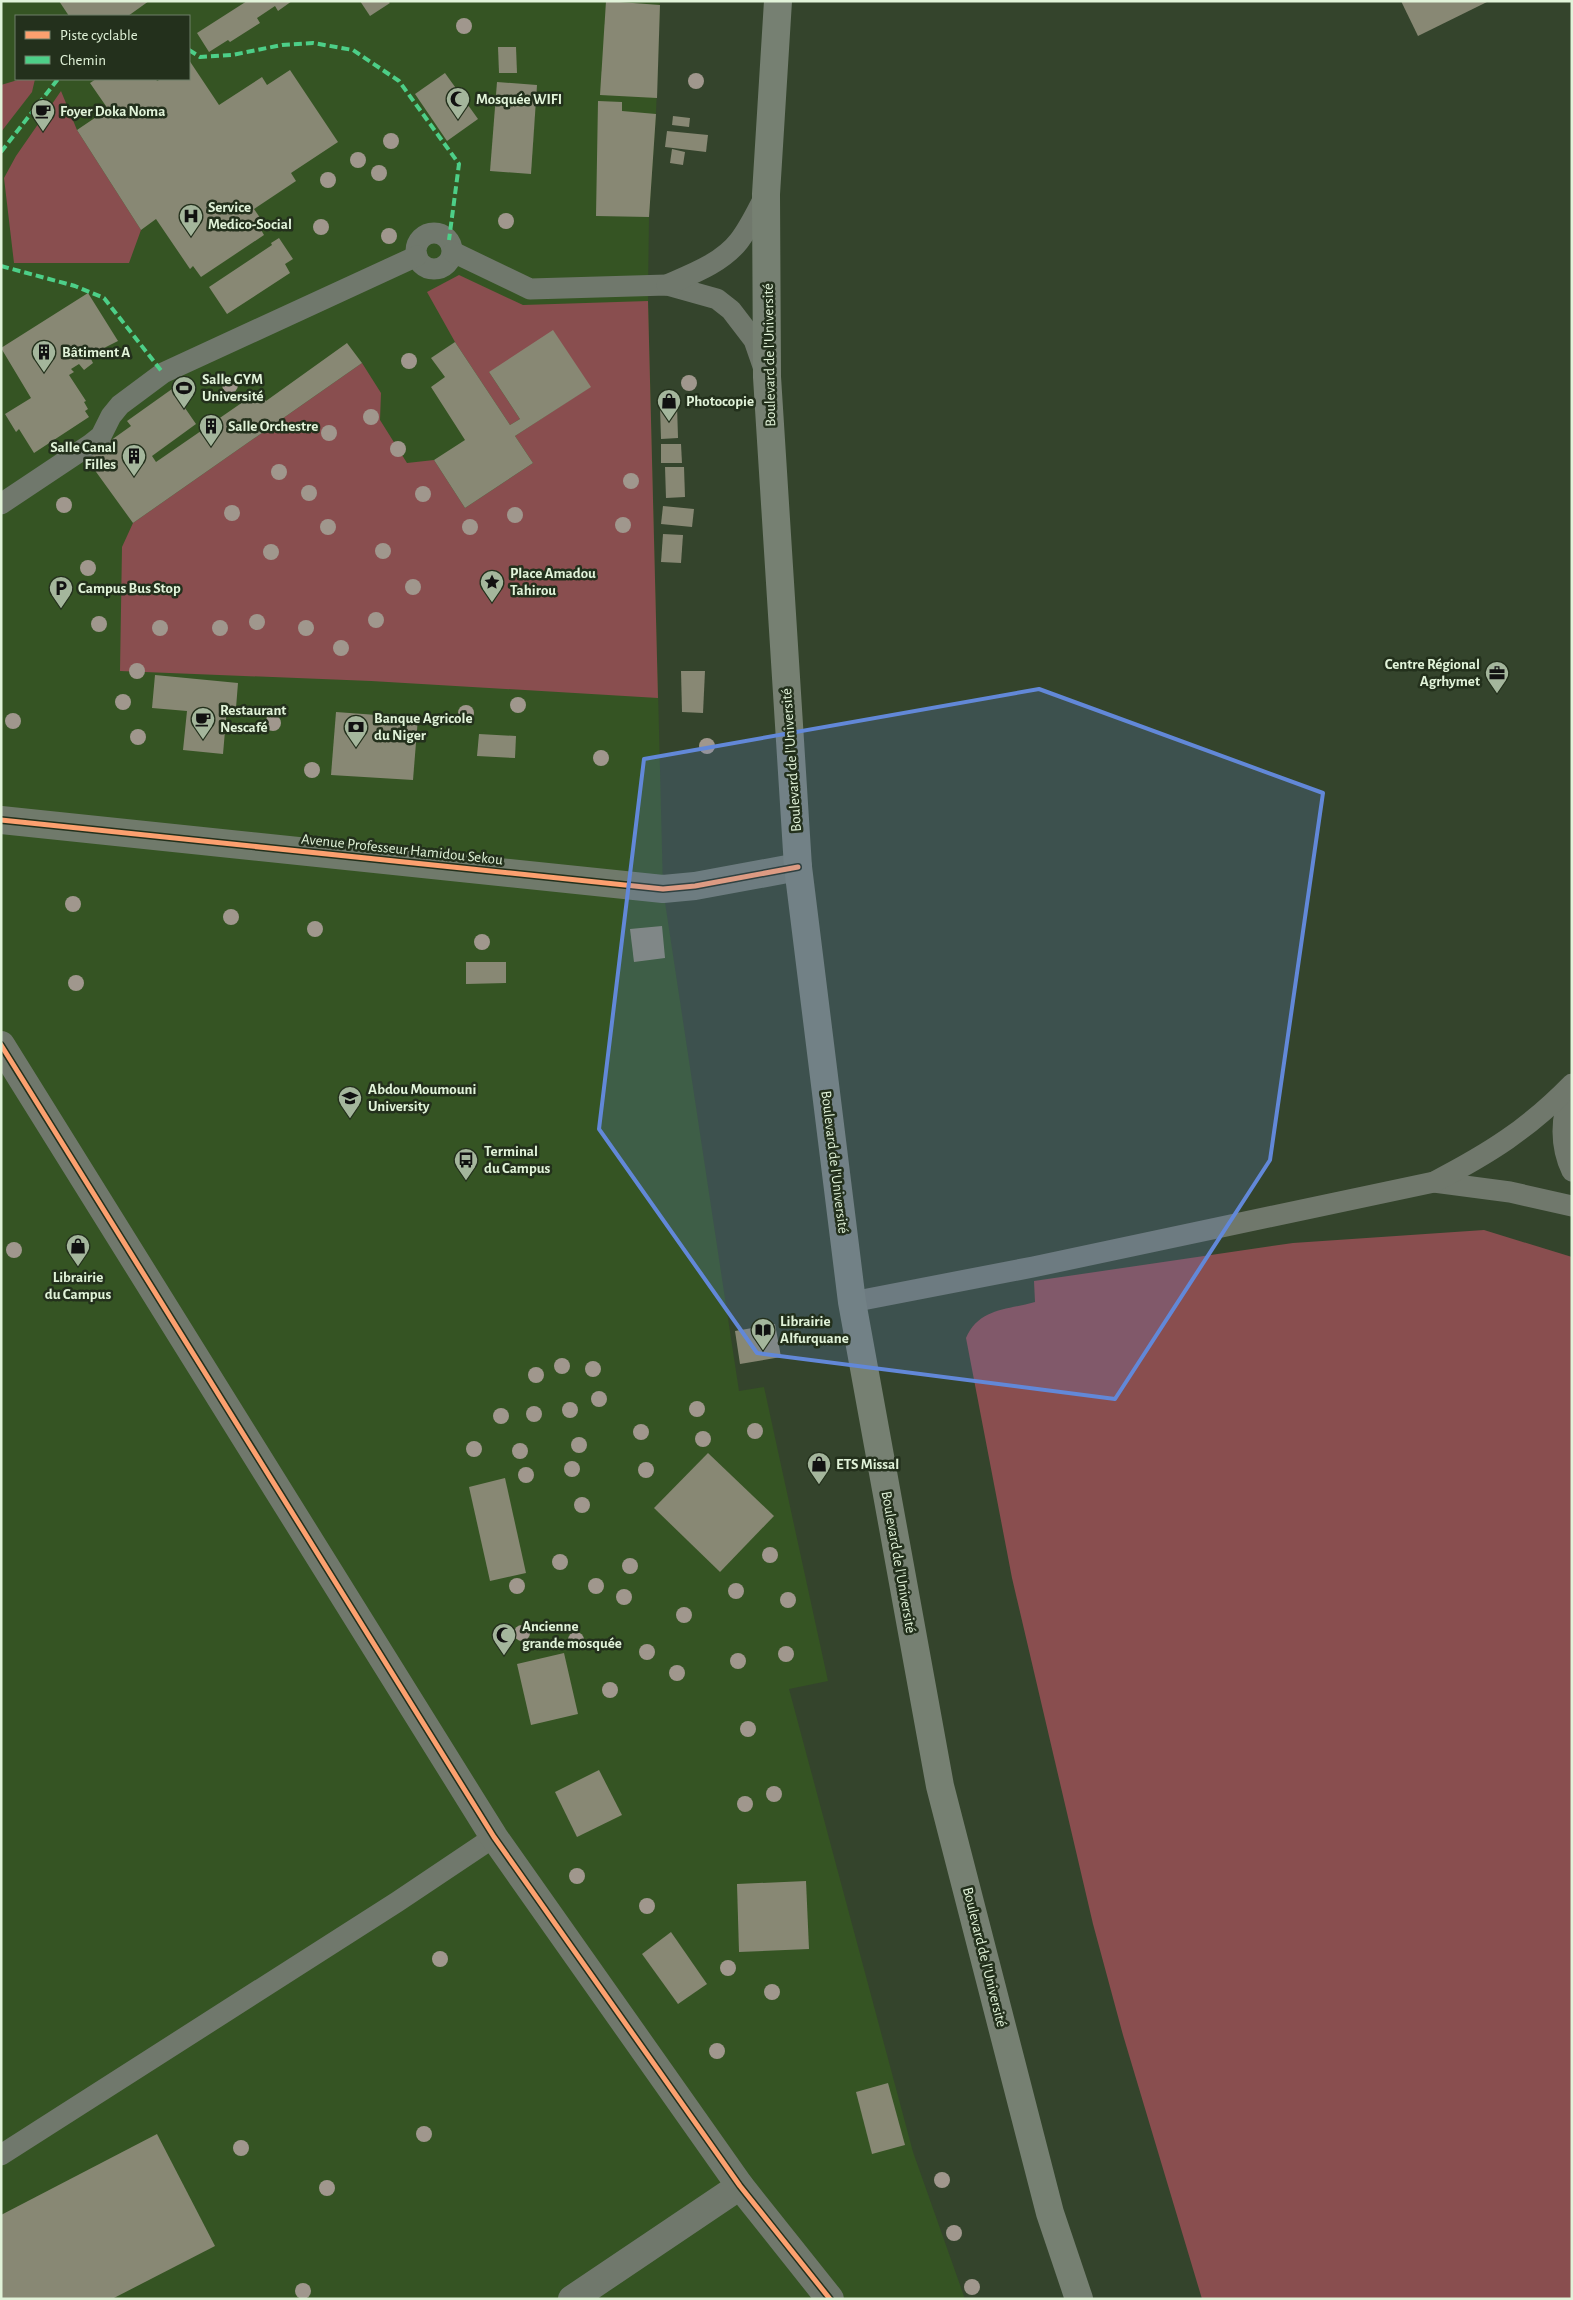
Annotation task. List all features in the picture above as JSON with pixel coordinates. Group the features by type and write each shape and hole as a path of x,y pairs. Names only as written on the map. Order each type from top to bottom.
{"main road":[{"name":"Boulevard de l'Université","path":"778,1 766,194 767,377 798,867 852,1302 940,1786 1050,2212 1079,2299"}],"street":[{"name":"Avenue Professeur Hamidou Sekou","path":"1,820 663,889 695,886 798,867"},
{"path":"1,1045 494,1837 740,2186 830,2299"},
{"path":"572,2299 740,2186"}],"lane":[{"path":"667,285 714,262 739,241 766,194"},
{"path":"1,504 101,436 111,416 120,404 163,373 417,256 422,265 436,269 450,262 453,252 530,289 667,285 717,299 731,310 754,340 767,377"},
{"path":"852,1302 1033,1267 1434,1182 1472,1162 1522,1130 1572,1084"},
{"path":"1572,1091 1564,1115 1562,1138 1567,1160 1572,1171"},
{"path":"1434,1182 1510,1192 1572,1206"},
{"path":"1,2155 397,1902 494,1837"}],"highlighted area":[{"path":"1039,689 1323,793 1270,1160 1115,1399 757,1353 599,1129 644,759"}],"shaded area":[{"name":"Abdou Moumouni University","path":"1,1 660,1 656,114 649,217 648,292 663,889 739,1391 764,1387 828,1681 789,1689 913,2152 965,2299 1,2299"},
{"path":"18,80 35,80 32,92 1,132 1,85"},
{"path":"61,91 77,130 141,230 129,263 14,263 4,178 16,156"},
{"path":"459,275 523,305 648,301 658,698 371,681 120,671 122,547 133,523 362,363 381,393 380,420 407,463 434,460 465,508 533,463 515,436 590,387 489,372 520,419 510,425 455,342 427,292"},
{"path":"1484,1230 1572,1257 1572,2299 1202,2299 1123,2035 1093,1924 1012,1578 966,1338 978,1321 986,1316 1004,1309 1035,1302 1034,1281 1293,1243"}],"building":[{"path":"59,1 149,1 129,15 68,15"},
{"path":"247,1 292,1 278,11 275,6 257,18 260,23 230,42 228,40 209,52 197,33"},
{"path":"360,1 388,1 390,3 370,16"},
{"path":"606,1 660,5 657,98 600,95"},
{"path":"1401,1 1489,1 1418,36"},
{"path":"498,47 516,47 517,73 499,73"},
{"path":"190,62 219,105 262,77 267,85 290,70 338,142 291,173 296,181 254,209 265,225 260,228 264,235 201,277 193,266 190,269 156,219 141,230 77,130 108,109 90,83 94,80 190,80"},
{"path":"445,73 478,119 447,141 415,94"},
{"path":"497,82 537,85 531,174 490,171"},
{"path":"598,101 622,102 622,111 656,114 649,217 596,216"},
{"path":"673,116 690,118 689,127 672,125"},
{"path":"667,131 708,135 706,152 665,147"},
{"path":"672,149 685,152 683,165 670,163"},
{"path":"279,238 293,259 285,264 290,273 227,314 209,287 272,245 271,243"},
{"name":"Bâtiment A","path":"88,293 118,341 104,348 107,352 99,356 97,353 90,357 93,363 84,370 79,364 71,369 74,372 69,375 86,401 84,402 88,409 85,411 89,417 34,453 19,429 16,432 5,414 31,398 1,348"},
{"path":"553,330 591,387 515,436 533,463 465,508 434,460 465,440 431,387 445,377 431,358 455,342 510,425 520,419 489,372"},
{"path":"347,343 362,363 133,523 86,458 131,426 127,421 172,389 196,424 152,456 156,462 259,391 266,401"},
{"name":"Photocopie","path":"677,406 678,438 661,439 660,407"},
{"path":"661,444 681,444 682,463 661,463"},
{"path":"665,467 684,467 685,497 666,498"},
{"path":"663,506 694,509 692,527 661,524"},
{"path":"663,534 683,535 681,563 661,562"},
{"path":"681,671 705,671 703,713 682,712"},
{"path":"155,675 238,683 236,708 227,708 223,754 183,750 187,711 152,708"},
{"path":"336,712 418,718 413,780 331,775"},
{"path":"479,734 516,736 515,758 477,756"},
{"path":"662,926 665,958 634,962 630,929"},
{"path":"466,962 506,962 506,983 466,984"},
{"path":"775,1324 781,1357 740,1364 735,1331"},
{"path":"708,1453 774,1516 720,1572 654,1508"},
{"path":"505,1478 526,1573 490,1581 469,1487"},
{"path":"564,1653 578,1714 531,1725 517,1664"},
{"path":"599,1770 622,1815 577,1837 555,1792"},
{"path":"806,1881 809,1949 739,1952 737,1884"},
{"path":"671,1932 707,1984 678,2004 642,1954"},
{"path":"888,2083 905,2145 872,2154 856,2092"},
{"path":"157,2134 215,2246 112,2299 1,2299 1,2215"}],"marked path":[{"path":"190,51 200,57 232,55 282,45 313,43 353,50 399,81 459,164 449,240"},
{"path":"1,152 57,80"},
{"path":"1,266 75,286 104,298 163,373"}],"cycle path":[{"path":"1,820 663,889 695,886 798,867"},
{"path":"1,1045 494,1837 740,2186 830,2299"}],"place":[{"name":"Mosquée WIFI","path":"458,120"},
{"name":"Foyer Doka Noma","path":"43,132"},
{"name":"Service Medico-Social","path":"191,237"},
{"name":"Bâtiment A","path":"44,373"},
{"name":"Salle GYM Université","path":"184,409"},
{"name":"Photocopie","path":"669,422"},
{"name":"Salle Orchestre","path":"211,447"},
{"name":"Salle Canal Filles","path":"134,477"},
{"name":"Place Amadou Tahirou","path":"492,603"},
{"name":"Campus Bus Stop","path":"61,609"},
{"name":"Centre Régional Agrhymet","path":"1497,694"},
{"name":"Restaurant Nescafé","path":"203,740"},
{"name":"Banque Agricole du Niger","path":"356,748"},
{"name":"Abdou Moumouni University","path":"350,1119"},
{"name":"Terminal du Campus","path":"466,1181"},
{"name":"Librairie du Campus","path":"78,1267"},
{"name":"Librairie Alfurquane","path":"763,1351"},
{"name":"ETS Missal","path":"819,1485"},
{"name":"Ancienne grande mosquée","path":"504,1656"}]}
